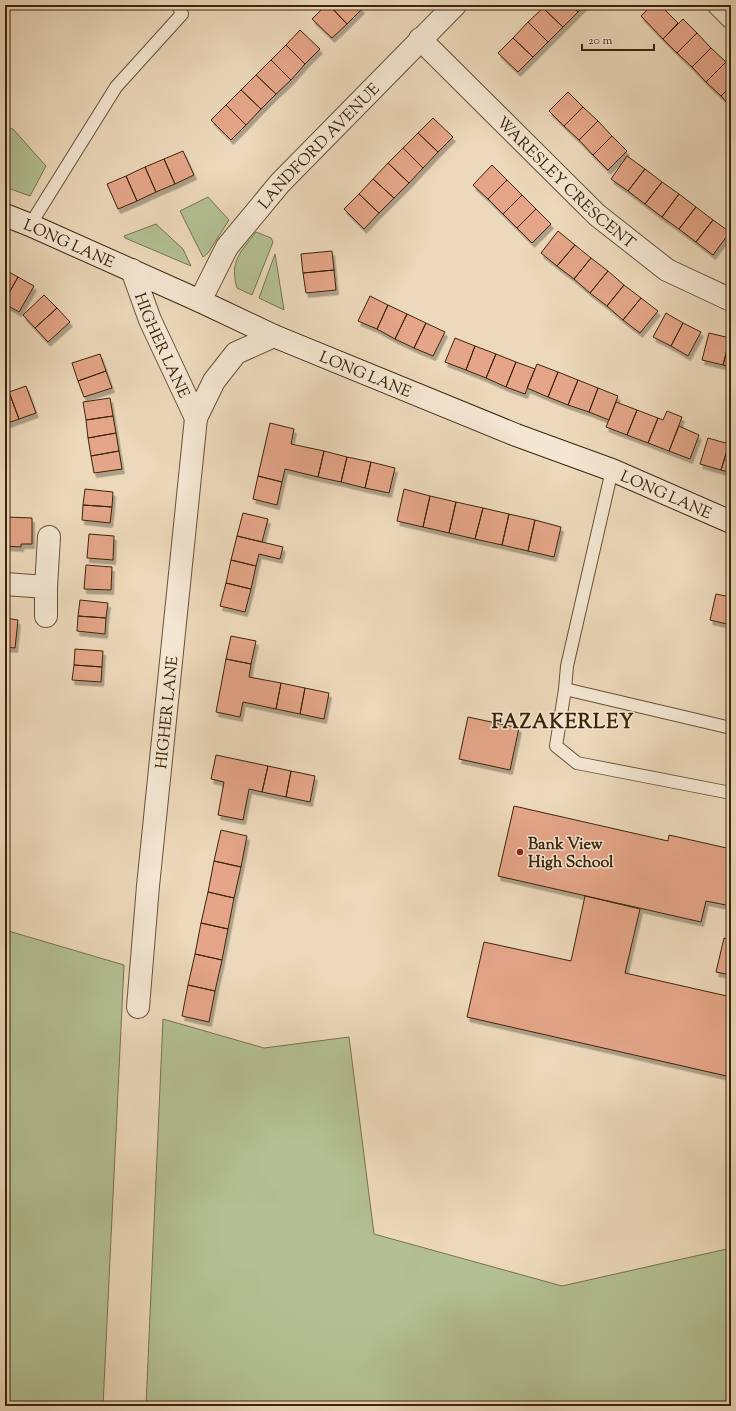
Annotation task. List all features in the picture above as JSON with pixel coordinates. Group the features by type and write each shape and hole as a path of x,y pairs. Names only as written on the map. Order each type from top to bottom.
{"street":[{"name":"LANDFORD AVENUE","path":"200,301 227,246 280,183 455,5"},
{"path":"719,5 731,17"},
{"name":"WARESLEY CRESCENT","path":"420,39 597,214 667,270 731,300"},
{"name":"LONG LANE","path":"5,215 30,224 274,336 516,435 612,470 731,522"},
{"name":"HIGHER LANE","path":"132,270 150,320 196,418"},
{"name":"HIGHER LANE","path":"138,1007 148,886 196,418 214,381 236,353 274,336"},
{"path":"46,616 49,537"},
{"path":"5,584 46,588"}],"lane":[{"path":"30,224 116,87 182,14 178,5"},
{"path":"612,470 567,666 556,746 577,763 731,793"},
{"path":"565,689 731,728"}],"green space":[{"path":"5,128 13,129 46,166 30,196 5,187"},
{"path":"208,197 229,220 208,253 203,257 180,211"},
{"path":"156,224 183,249 191,266 125,238 124,236"},
{"path":"256,232 271,238 273,242 252,295 237,288 234,271 241,251"},
{"path":"275,254 284,310 259,298"},
{"path":"5,930 124,965 103,1406 5,1406"},
{"path":"163,1019 264,1048 349,1037 374,1234 562,1286 731,1248 731,1406 146,1406"}],"building":[{"path":"326,5 329,5 347,24 332,38 312,19"},
{"path":"329,5 359,5 362,9 347,24"},
{"path":"546,5 571,5 578,12 563,27 543,8"},
{"path":"571,5 585,5 578,12"},
{"path":"652,5 660,5 678,23 663,39 641,16"},
{"path":"543,8 563,27 548,42 528,22"},
{"path":"683,19 697,33 677,53 663,39"},
{"path":"528,22 548,42 533,57 513,38"},
{"path":"300,30 320,49 305,64 286,45"},
{"path":"697,33 711,48 692,67 677,53"},
{"path":"513,38 533,57 518,72 498,53"},
{"path":"286,45 305,64 291,80 271,60"},
{"path":"711,48 726,62 706,82 692,67"},
{"path":"271,60 291,80 276,94 256,75"},
{"path":"726,62 731,67 731,86 721,96 706,82"},
{"path":"256,75 276,94 261,109 241,90"},
{"path":"731,86 731,107 721,96"},
{"path":"241,90 261,109 246,125 226,105"},
{"path":"568,92 583,107 564,126 549,111"},
{"path":"226,105 246,125 231,140 211,120"},
{"path":"583,107 598,121 579,140 564,126"},
{"path":"433,118 453,137 438,152 418,133"},
{"path":"598,121 612,136 593,155 579,140"},
{"path":"418,133 438,152 423,168 403,148"},
{"path":"612,136 627,151 608,170 593,155"},
{"path":"403,148 423,168 409,183 388,163"},
{"path":"183,151 194,175 175,184 164,159"},
{"path":"627,156 645,169 628,191 611,179"},
{"path":"164,159 175,184 156,192 145,167"},
{"path":"388,163 409,183 394,198 373,179"},
{"path":"492,165 507,180 488,199 473,185"},
{"path":"145,167 156,192 137,201 126,176"},
{"path":"645,169 662,182 645,204 628,191"},
{"path":"126,176 137,201 118,209 107,184"},
{"path":"373,179 394,198 379,213 359,194"},
{"path":"507,180 522,195 503,214 488,199"},
{"path":"662,182 679,194 662,217 645,204"},
{"path":"359,194 379,213 364,229 344,209"},
{"path":"679,194 696,207 679,229 662,217"},
{"path":"522,195 536,209 517,228 503,214"},
{"path":"696,207 713,220 696,242 679,229"},
{"path":"536,209 551,224 532,243 517,228"},
{"path":"713,220 730,232 713,255 696,242"},
{"path":"558,231 575,245 557,266 541,253"},
{"path":"575,245 591,258 574,279 557,266"},
{"path":"332,251 334,270 303,273 301,254"},
{"path":"591,258 608,271 590,293 574,279"},
{"path":"5,270 18,277 5,300"},
{"path":"334,270 336,290 306,293 303,273"},
{"path":"608,271 624,285 607,306 590,293"},
{"path":"18,277 34,286 19,312 5,304 5,300"},
{"path":"624,285 641,298 623,320 607,306"},
{"path":"44,295 57,308 35,328 23,315"},
{"path":"370,296 388,305 377,329 358,321"},
{"path":"641,298 658,311 640,333 623,320"},
{"path":"388,305 407,314 395,339 377,329"},
{"path":"57,308 70,322 48,342 35,328"},
{"path":"666,313 683,323 671,346 653,337"},
{"path":"407,314 426,323 414,348 395,339"},
{"path":"426,323 445,332 433,356 414,348"},
{"path":"683,323 701,332 688,356 671,346"},
{"path":"709,333 730,338 723,365 702,360"},
{"path":"455,338 475,346 466,370 445,362"},
{"path":"730,338 731,339 731,367 723,365"},
{"path":"475,346 496,354 486,378 466,370"},
{"path":"100,354 106,371 78,381 72,363"},
{"path":"496,354 516,362 506,387 486,378"},
{"path":"516,362 535,369 525,394 506,387"},
{"path":"537,364 558,372 548,397 527,388"},
{"path":"106,371 112,388 84,397 78,381"},
{"path":"558,372 578,380 568,405 548,397"},
{"path":"578,380 598,388 589,412 568,405"},
{"path":"26,386 36,413 19,419 9,392"},
{"path":"598,388 618,396 609,420 589,412"},
{"path":"9,392 19,419 5,424 5,394"},
{"path":"110,398 113,416 86,420 83,402"},
{"path":"616,402 637,410 627,435 606,427"},
{"path":"637,410 658,418 648,443 627,435"},
{"path":"667,411 682,417 669,451 648,443 658,418 663,420"},
{"path":"113,416 116,433 88,438 86,420"},
{"path":"270,423 294,429 291,444 324,451 318,477 285,469 282,482 258,476"},
{"path":"679,426 699,435 690,459 669,451"},
{"path":"116,433 119,451 91,456 88,438"},
{"path":"708,438 729,444 721,470 700,464"},
{"path":"729,444 731,445 731,473 721,470"},
{"path":"119,451 122,469 94,473 91,456"},
{"path":"324,451 347,457 341,482 318,477"},
{"path":"347,457 371,462 365,488 341,482"},
{"path":"371,462 395,468 389,493 365,488"},
{"path":"258,476 282,482 277,505 253,499"},
{"path":"85,489 113,492 112,507 83,505"},
{"path":"404,489 430,496 423,527 397,521"},
{"path":"430,496 456,502 449,533 423,527"},
{"path":"456,502 483,508 475,539 449,533"},
{"path":"83,505 112,507 110,523 82,520"},
{"path":"483,508 509,514 502,545 475,539"},
{"path":"243,513 268,519 262,542 237,536"},
{"path":"509,514 535,520 528,551 502,545"},
{"path":"5,517 6,517 5,546"},
{"path":"6,517 32,518 32,544 21,544 21,547 5,546"},
{"path":"535,520 561,527 554,557 528,551"},
{"path":"89,534 114,536 113,560 87,558"},
{"path":"237,536 283,547 280,559 259,554 256,566 231,560"},
{"path":"231,560 256,566 251,589 226,583"},
{"path":"86,565 112,567 111,590 84,589"},
{"path":"226,583 251,589 245,612 220,606"},
{"path":"716,594 731,597 731,625 710,620"},
{"path":"80,600 108,603 106,618 78,616"},
{"path":"78,616 106,618 105,634 77,631"},
{"path":"5,618 18,620 15,648 5,647"},
{"path":"231,636 256,641 251,664 226,659"},
{"path":"75,649 103,651 102,667 74,665"},
{"path":"226,659 251,664 249,677 281,683 276,709 243,702 240,717 216,712"},
{"path":"74,665 102,667 101,682 72,680"},
{"path":"281,683 305,688 300,714 276,709"},
{"path":"305,688 329,693 324,719 300,714"},
{"path":"468,717 519,728 510,770 459,759"},
{"path":"216,755 268,766 262,792 249,789 243,820 218,815 224,782 211,779"},
{"path":"268,766 291,771 286,797 262,792"},
{"path":"291,771 315,776 310,802 286,797"},
{"path":"514,806 668,841 669,835 731,849 731,906 706,901 701,922 498,876"},
{"path":"221,830 247,836 241,867 214,861"},
{"path":"214,861 241,867 234,898 208,892"},
{"path":"208,892 234,898 228,929 201,923"},
{"path":"585,896 640,909 625,973 727,996 729,985 731,985 731,1077 467,1017 484,942 571,961"},
{"path":"201,923 228,929 222,960 195,954"},
{"path":"724,938 731,940 731,975 716,972"},
{"path":"195,954 222,960 215,991 188,985"},
{"path":"188,985 215,991 209,1022 182,1016"}],"place":[{"name":"Bank View High School","path":"520,852"}],"district":[{"name":"FAZAKERLEY","path":"563,721"}]}
